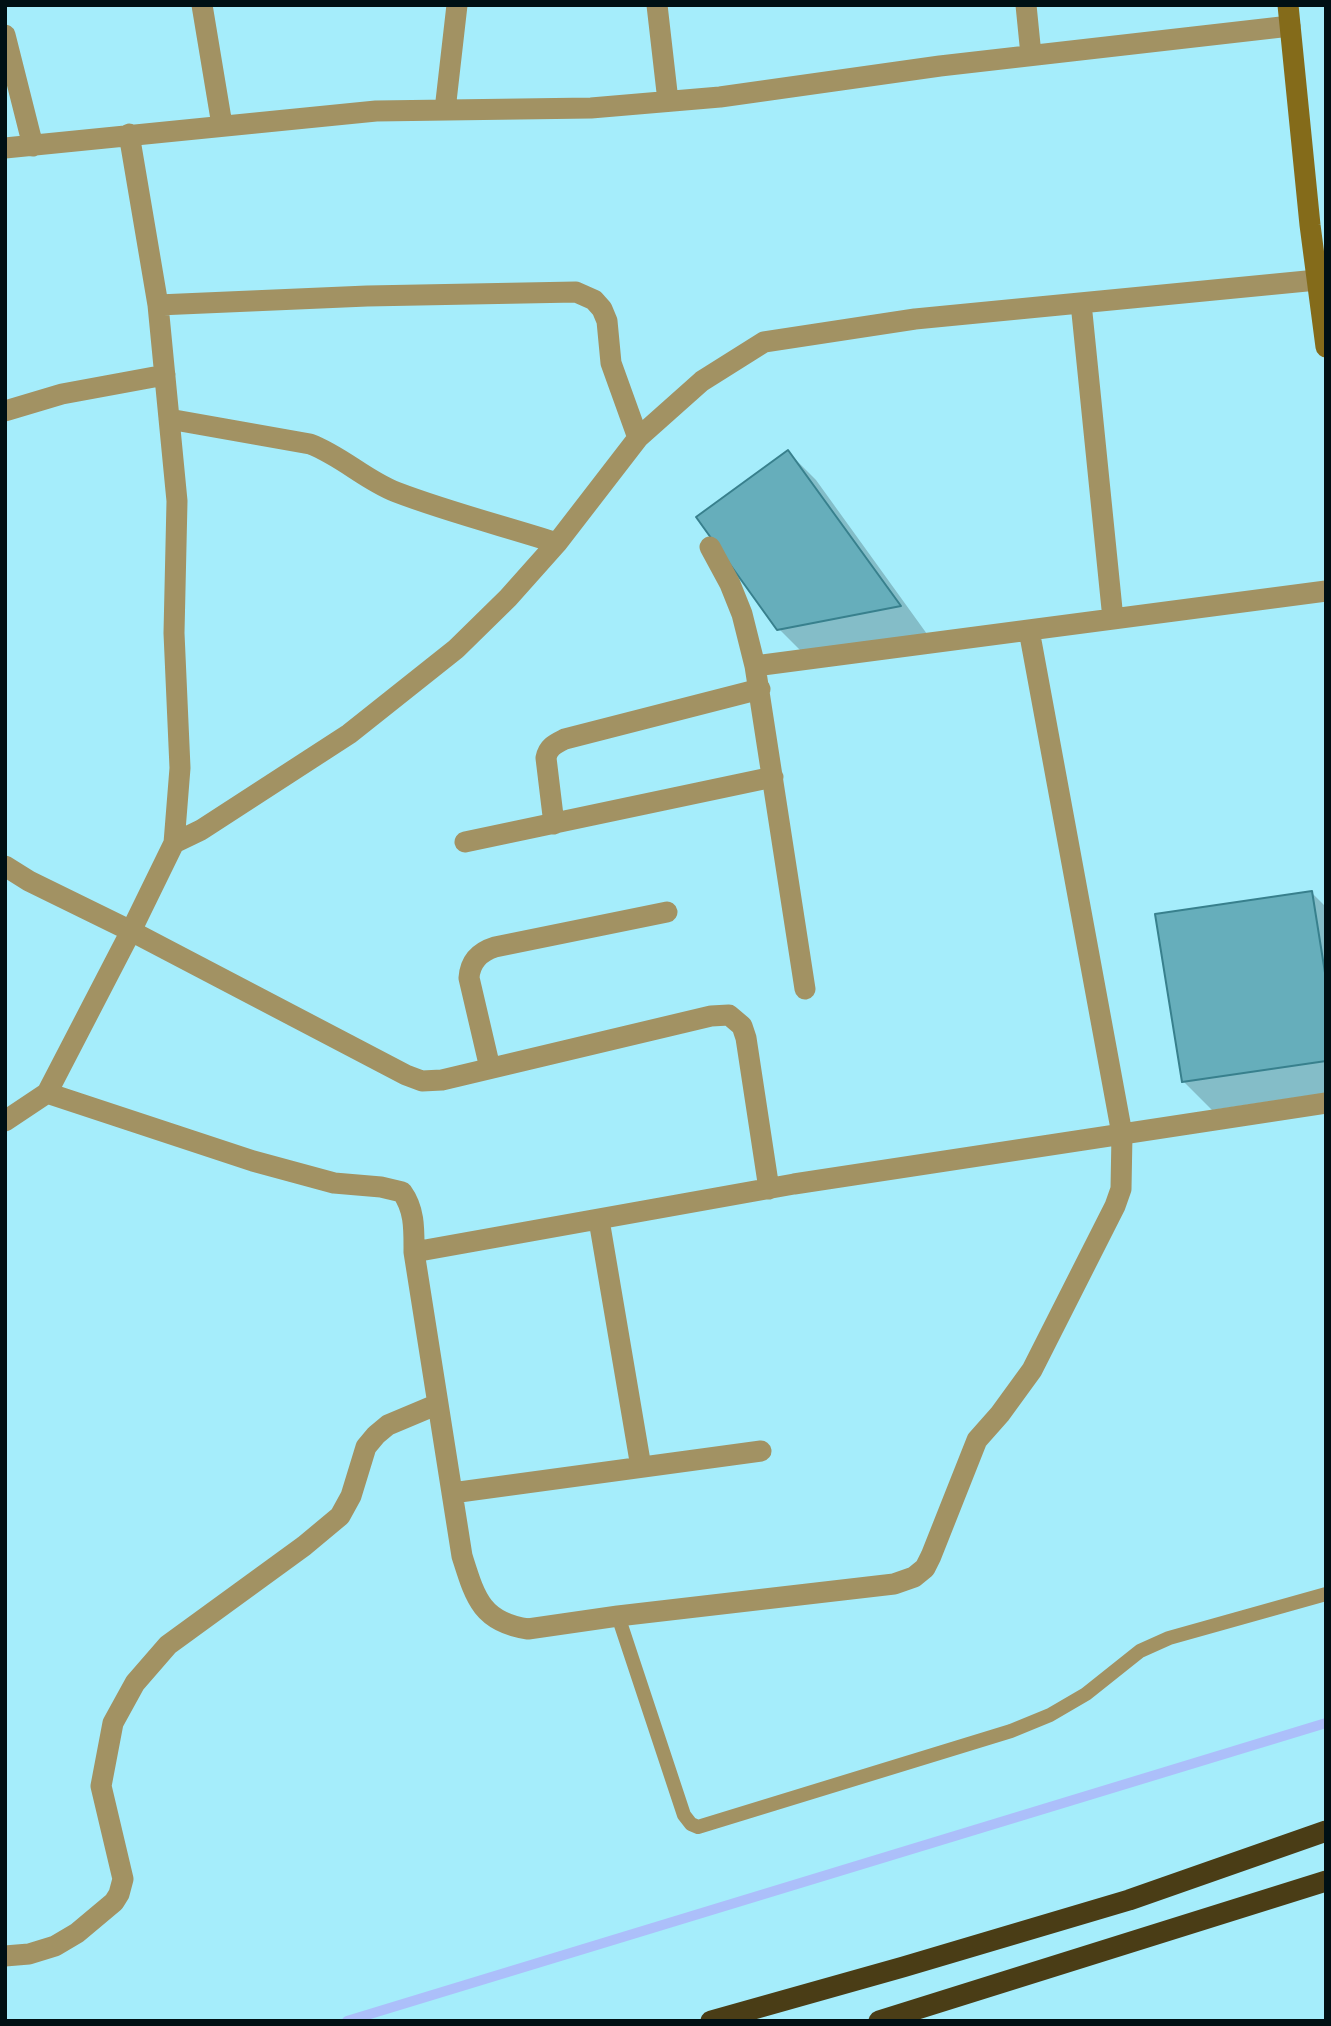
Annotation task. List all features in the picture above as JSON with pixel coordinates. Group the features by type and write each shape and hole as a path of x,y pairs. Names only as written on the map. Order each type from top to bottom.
{"highway":[{"path":"711,2021 1129,1900 1326,1831"},
{"path":"880,2021 1326,1881"}],"street":[{"path":"202,5 222,125"},
{"path":"445,110 457,5"},
{"path":"657,5 668,102"},
{"path":"1026,5 1031,55"},
{"path":"5,148 376,111 591,108 720,97 1031,55 1289,15 1326,347"},
{"path":"5,35 33,146"},
{"path":"5,1121 47,1093 131,931 173,843 180,768 174,632 177,501 158,306 129,134"},
{"path":"173,843 201,830 349,734 456,649 508,598 557,543 638,438 702,381 764,342 915,320 1317,280"},
{"path":"158,306 367,296 576,292 594,300 602,309 607,321 611,363 638,438"},
{"path":"1081,303 1113,618"},
{"path":"5,411 31,401 62,394 165,375"},
{"path":"169,419 310,444 330,452 360,474 395,492 557,543"},
{"path":"710,547 730,584 742,614 755,666 805,989"},
{"path":"755,666 1326,591"},
{"path":"47,1093 280,1168 334,1183 381,1187 402,1192 410,1203 413,1221 414,1252 462,1556 473,1591 482,1607 496,1619 510,1626 528,1629 894,1584 914,1577 925,1568 977,1440 1032,1370 1115,1206 1121,1189 1122,1134 1029,630"},
{"path":"554,824 545,758 552,745 565,739 760,690"},
{"path":"465,842 773,777"},
{"path":"5,866 29,881 422,1081 442,1080 711,1016 729,1016 742,1026 746,1038 769,1189"},
{"path":"490,1068 469,978 474,959 495,947 667,912"},
{"path":"414,1252 769,1189 1326,1102"},
{"path":"599,1220 641,1467"},
{"path":"5,1956 29,1954 55,1946 77,1933 119,1895 123,1879 101,1786 113,1723 135,1683 168,1645 304,1546 340,1516 351,1496 366,1447 376,1436 388,1425 438,1404"},
{"path":"452,1493 761,1451"}],"lane":[{"path":"618,1616 684,1815 691,1824 698,1827 1012,1731 1050,1715 1086,1694 1140,1651 1168,1638 1326,1594"}],"building":[{"path":"788,450 901,606 777,630 696,517"},
{"path":"1312,891 1326,979 1326,1061 1182,1082 1155,914"}],"waterway":[{"path":"347,2021 1326,1723"}]}
